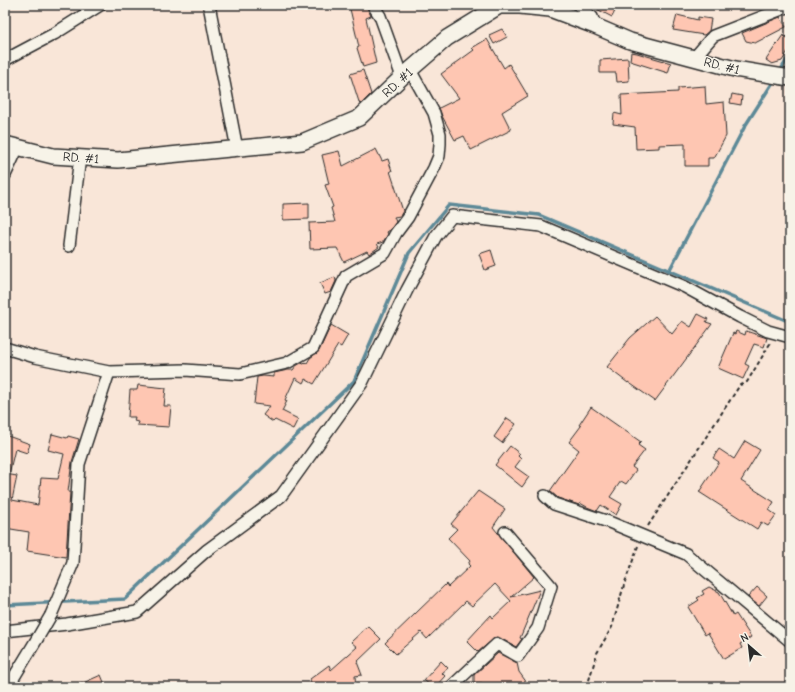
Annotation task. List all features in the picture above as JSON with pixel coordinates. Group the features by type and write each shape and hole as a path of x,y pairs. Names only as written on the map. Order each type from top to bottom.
{"main road":[{"name":"RD. #1","path":"12,145 53,156 118,160 302,142 359,118 447,38 499,6 520,6 550,9 630,41 735,69 784,77"}],"street":[{"path":"5,60 54,34 100,5"},
{"path":"209,5 237,149"},
{"path":"5,348 35,357 109,372 185,370 240,374 287,363 313,348 346,276 385,253 396,233 408,217 439,156 440,134 434,113 406,74 380,16 373,5"},
{"path":"579,5 592,17 595,26"},
{"path":"694,58 713,36 790,6"},
{"path":"5,174 12,145"},
{"path":"69,246 80,157"},
{"path":"5,631 67,624 137,612 206,551 281,496 362,383 410,283 436,236 452,216 541,226 685,287 768,331 790,337"},
{"path":"8,687 51,613 73,563 79,464 109,372"},
{"path":"545,496 554,504 609,522 686,554 790,641"},
{"path":"450,687 497,644 518,656 538,628 550,586 505,532"}],"path":[{"path":"587,687 597,654 612,627 624,585 642,535 740,385 747,382 776,333"}],"building":[{"path":"366,5 371,16 366,18 376,63 363,67 357,48 359,47 350,9"},
{"path":"589,5 618,5 612,17"},
{"path":"677,15 698,20 698,17 711,19 709,31 704,35 673,30"},
{"path":"780,17 786,27 755,43 746,41 742,33"},
{"path":"502,29 507,37 494,44 489,35"},
{"path":"783,35 790,40 790,48 782,61 772,64 766,60"},
{"path":"487,39 504,68 509,64 528,96 502,112 511,130 471,150 464,136 455,140 442,116 439,108 459,98 441,74 474,50 472,48"},
{"path":"631,52 671,63 668,73 630,61"},
{"path":"628,58 629,81 617,82 616,73 600,73 600,60"},
{"path":"363,70 371,94 360,105 350,74"},
{"path":"705,86 706,104 724,102 726,136 714,158 708,158 708,166 685,166 685,144 659,145 659,148 636,149 635,127 613,124 614,113 622,115 621,95 678,92 678,88"},
{"path":"732,94 742,96 741,105 730,103"},
{"path":"376,149 382,161 388,159 392,171 390,171 403,211 400,216 394,217 396,222 387,232 388,234 383,242 377,244 379,247 369,254 367,251 344,262 337,248 310,249 309,223 335,222 331,208 333,207 325,185 329,184 322,155 339,151 343,166"},
{"path":"309,203 309,219 283,220 283,204"},
{"path":"491,250 496,266 485,270 479,254"},
{"path":"335,277 336,281 331,292 325,294 320,283"},
{"path":"698,314 708,319 706,322 712,324 655,401 607,367 630,338 655,316 672,334 682,321 691,327"},
{"path":"331,325 348,335 341,347 338,345 314,384 305,379 303,383 295,378 285,400 287,401 282,411 298,419 293,429 275,420 273,422 263,415 270,406 254,404 257,377 274,377 274,373 293,370 301,363 307,363 310,358 319,351"},
{"path":"736,331 745,335 746,331 767,338 764,347 754,344 745,364 749,366 743,379 718,368 733,333 735,334"},
{"path":"138,385 166,388 164,406 171,406 169,427 137,425 138,422 134,421 135,417 128,417 130,390 137,390"},
{"path":"591,407 641,442 638,445 645,450 632,467 636,470 626,484 621,481 610,497 622,504 616,515 601,505 597,511 580,503 579,505 558,498 550,491 579,450 569,442 581,426 579,425"},
{"path":"507,418 516,424 502,443 494,437"},
{"path":"52,434 67,438 68,436 79,439 72,462 68,492 70,492 66,557 27,551 29,532 5,528 5,474 17,476 12,500 38,505 41,478 58,479 64,454 48,450"},
{"path":"5,435 30,444 27,453 15,449 9,474 5,474"},
{"path":"745,441 760,450 741,481 774,502 769,510 776,515 768,526 761,522 757,529 699,492 719,462 713,458 719,449 734,459"},
{"path":"510,446 520,454 518,456 521,459 515,467 529,477 522,487 495,465"},
{"path":"478,491 505,509 493,527 534,577 511,597 540,590 520,638 522,639 516,647 496,637 478,652 467,641 491,615 493,618 511,601 495,584 472,606 466,601 427,639 421,632 396,654 385,643 446,584 448,587 470,566 468,564 470,561 448,538 457,529 451,524"},
{"path":"709,587 719,592 733,616 736,614 751,637 740,644 742,648 724,659 708,633 705,635 688,607 699,600 697,598 704,594 702,591"},
{"path":"757,587 767,596 759,606 748,597"},
{"path":"368,626 381,639 357,662 362,675 355,676 356,687 312,687 310,679 329,665 331,670 357,647 351,642"},
{"path":"498,653 517,663 519,672 530,687 481,687 482,683 474,683 474,675"},
{"path":"441,661 448,668 442,673 445,676 435,687 432,687 424,680"},
{"path":"101,675 106,687 74,687"}],"waterway":[{"path":"779,73 790,55"},
{"path":"669,271 745,126 775,79"},
{"path":"5,605 125,599 354,381 409,253 449,205 539,215 790,322"}]}
